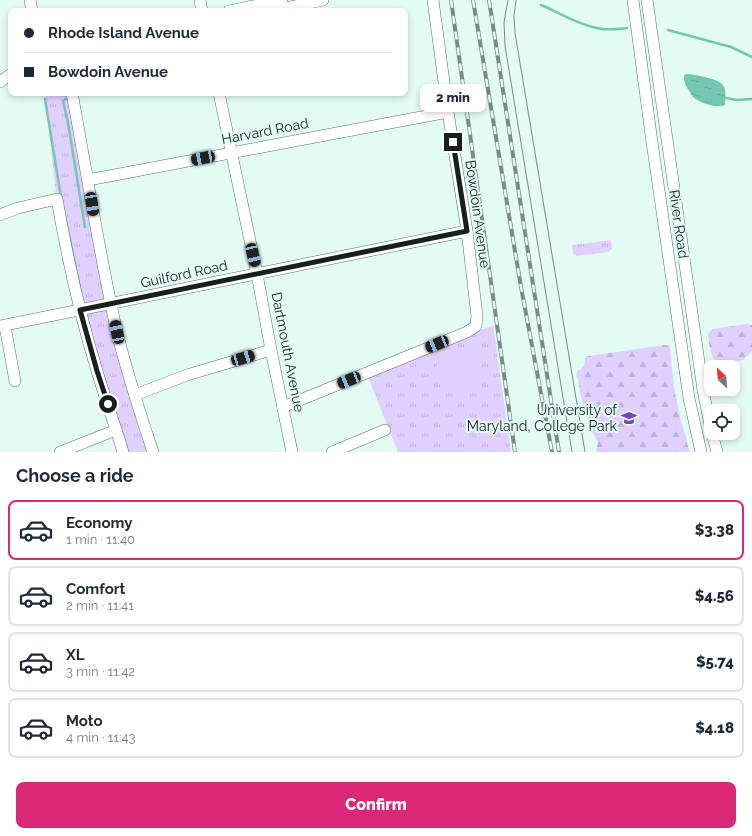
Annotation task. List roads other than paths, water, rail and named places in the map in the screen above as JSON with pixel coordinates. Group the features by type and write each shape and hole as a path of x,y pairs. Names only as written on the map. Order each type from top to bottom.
{"street":[{"path":"244,8 282,0"},
{"path":"286,8 323,0"},
{"name":"Bowdoin Avenue","path":"283,407 467,332 476,326 478,321 467,231 448,112 433,0"},
{"name":"River Road","path":"633,0 689,398 701,452"},
{"name":"River Road","path":"647,0 706,404"},
{"path":"73,96 111,304 134,395 153,452"},
{"name":"Dartmouth Avenue","path":"220,96 292,452"},
{"name":"Harvard Road","path":"88,180 448,112"},
{"path":"0,215 18,208 57,200 68,262 80,310 97,371 124,452"},
{"name":"Guilford Road","path":"2,326 467,231"},
{"path":"2,326 14,381"},
{"path":"134,395 187,375 271,350"},
{"path":"60,452 116,430"},
{"path":"332,452 385,430"},
{"path":"714,440 717,452"}],"water":[{"path":"686,74 705,77 721,83 726,93 725,105 709,105 693,97 684,80 684,76"}],"waterway":[{"path":"541,5 578,22 594,27 602,29 627,28"},
{"path":"668,30 731,47 752,57"},
{"path":"726,98 737,100 752,99"},
{"path":"45,99 61,197"},
{"path":"66,99 63,101 85,227"},
{"path":"65,216 81,293"}],"tram line":[{"path":"508,0 504,22 505,46 572,452"},
{"path":"516,0 514,16 515,33 585,452"}],"railway":[{"path":"451,0 515,452"},
{"path":"473,0 521,287 552,452"},
{"path":"489,0 559,452"}],"place":[{"name":"University of Maryland, College Park","path":"629,418"}]}
